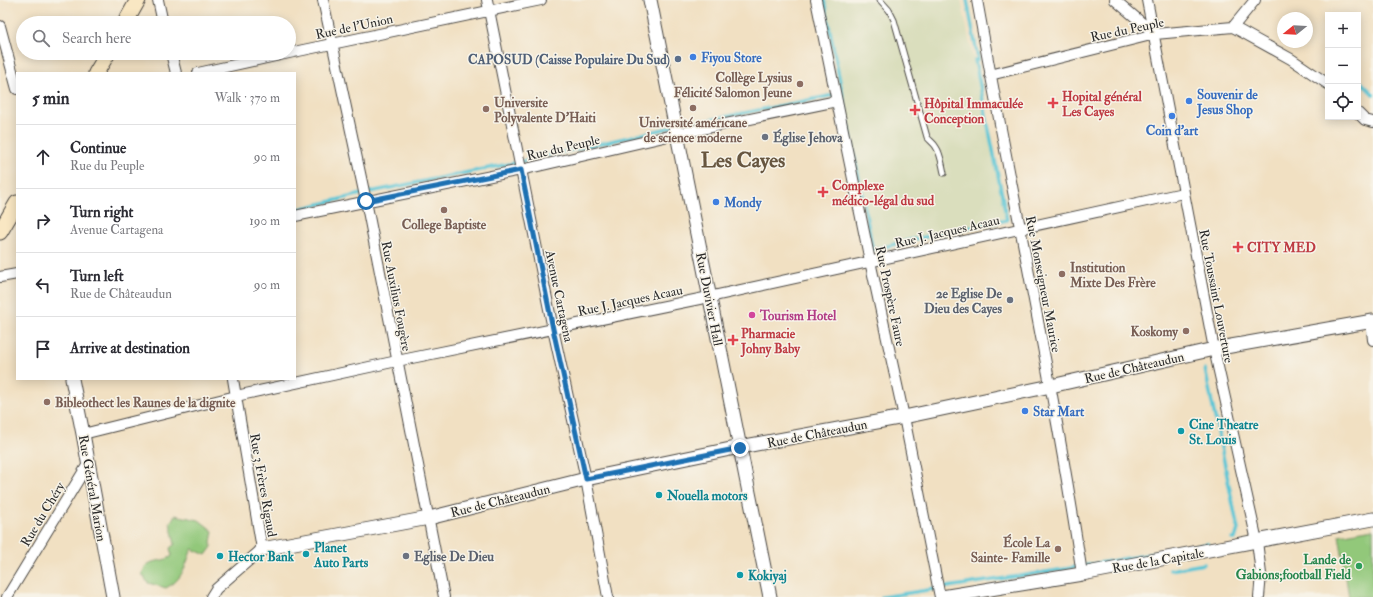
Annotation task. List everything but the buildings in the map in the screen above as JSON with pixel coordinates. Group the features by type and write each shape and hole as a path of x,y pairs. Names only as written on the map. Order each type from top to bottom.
{"main road":[{"path":"129,16 138,0"},
{"path":"97,72 104,60"},
{"path":"0,232 16,205"}],"street":[{"path":"158,0 161,16"},
{"name":"Rue Auxilius Fougère","path":"323,0 366,201 444,597"},
{"name":"Avenue Cartagena","path":"487,0 553,329 586,479 608,597"},
{"name":"Rue de l'Union","path":"296,52 541,0"},
{"name":"Rue Duvivier Hall","path":"650,0 770,597"},
{"name":"Rue Prospère Faure","path":"816,0 941,597"},
{"name":"Rue Monseigneur Maurice","path":"977,0 990,75 1051,386 1082,574"},
{"path":"1114,0 1155,34"},
{"name":"Rue Toussaint Louverture","path":"1148,0 1183,193 1214,349 1257,541 1261,574 1259,597"},
{"path":"1255,0 1233,27 1291,59 1325,82"},
{"path":"0,26 16,85"},
{"name":"Rue du Peuple","path":"990,75 1155,34 1233,27"},
{"path":"173,60 176,72"},
{"name":"Rue de l'Union","path":"203,72 257,60"},
{"name":"Rue du Peuple","path":"296,216 521,170 677,134 837,101"},
{"path":"1361,116 1365,120 1373,122"},
{"name":"Rue J. Jacques Acaau","path":"83,434 236,396 397,361 709,297 1183,193"},
{"path":"0,277 16,274"},
{"path":"1372,321 1373,340"},
{"name":"Rue de Châteaudun","path":"262,549 429,518 586,479 904,417 1051,386 1214,349 1372,321"},
{"name":"Rue Général Marion","path":"72,380 113,597"},
{"name":"Rue 3 Frères Rigaud","path":"211,597 216,589 262,549 233,380"},
{"name":"Rue du Chéry","path":"7,597 88,464"},
{"name":"Rue de la Capitale","path":"941,597 1082,574 1373,519"}],"lane":[{"path":"880,0 889,10 894,20 927,137 930,142 936,145 939,151 944,173"}],"shaded area":[{"name":"Hôpital Immaculée Conception","path":"824,0 961,0 1006,220 875,247"}],"green space":[{"path":"175,515 199,520 213,531 211,542 212,547 206,555 192,549 182,574 173,584 166,588 148,583 142,574 147,565 150,563 172,556 170,548 175,544 170,523"},
{"name":"Lande de Gabions;football Field","path":"1373,529 1373,597 1349,597 1339,535"}],"waterway":[{"path":"824,0 873,250 911,240 1007,220 975,60 978,59 967,0"},
{"path":"1361,82 1373,94"},
{"path":"679,126 834,95"},
{"path":"296,210 370,192 524,161 673,127"},
{"path":"1205,369 1238,529 1235,539 1232,539"},
{"path":"882,597 1065,569 1208,544"},
{"path":"1170,570 1204,564"}],"place":[{"name":"Fiyou Store","path":"693,57"},
{"name":"CAPOSUD (Caisse Populaire Du Sud)","path":"678,59"},
{"name":"Collège Lysius Félicité Salomon Jeune","path":"800,84"},
{"name":"Souvenir de Jesus Shop","path":"1189,101"},
{"name":"Hopital général Les Cayes","path":"1053,103"},
{"name":"Université américane de science moderne","path":"693,108"},
{"name":"Universite Polyvalente D'Haiti","path":"486,109"},
{"name":"Hôpital Immaculée Conception","path":"915,110"},
{"name":"Coin d'art","path":"1172,116"},
{"name":"Église Jehova","path":"765,137"},
{"name":"Complexe médico-légal du sud","path":"823,192"},
{"name":"Mondy","path":"716,202"},
{"name":"College Baptiste","path":"444,210"},
{"name":"CITY MED","path":"1238,247"},
{"name":"Institution Mixte Des Frère","path":"1062,274"},
{"name":"2e Eglise De Dieu des Cayes","path":"1010,300"},
{"name":"Tourism Hotel","path":"752,315"},
{"name":"Koskomy","path":"1186,331"},
{"name":"Pharmacie Johny Baby","path":"733,340"},
{"name":"Bibleothect les Raunes de la dignite","path":"47,402"},
{"name":"Star Mart","path":"1025,411"},
{"name":"Cine Theatre St. Louis","path":"1181,431"},
{"name":"Nouella motors","path":"659,495"},
{"name":"École La Sainte- Famille","path":"1058,549"},
{"name":"Planet Auto Parts","path":"306,554"},
{"name":"Hector Bank","path":"220,556"},
{"name":"Eglise De Dieu","path":"406,556"},
{"name":"Lande de Gabions;football Field","path":"1359,566"},
{"name":"Kokiyaj","path":"740,575"}],"district":[{"name":"Les Cayes","path":"743,160"}],"route":[{"path":"366,201 521,170 553,329 586,479 740,448"}]}
